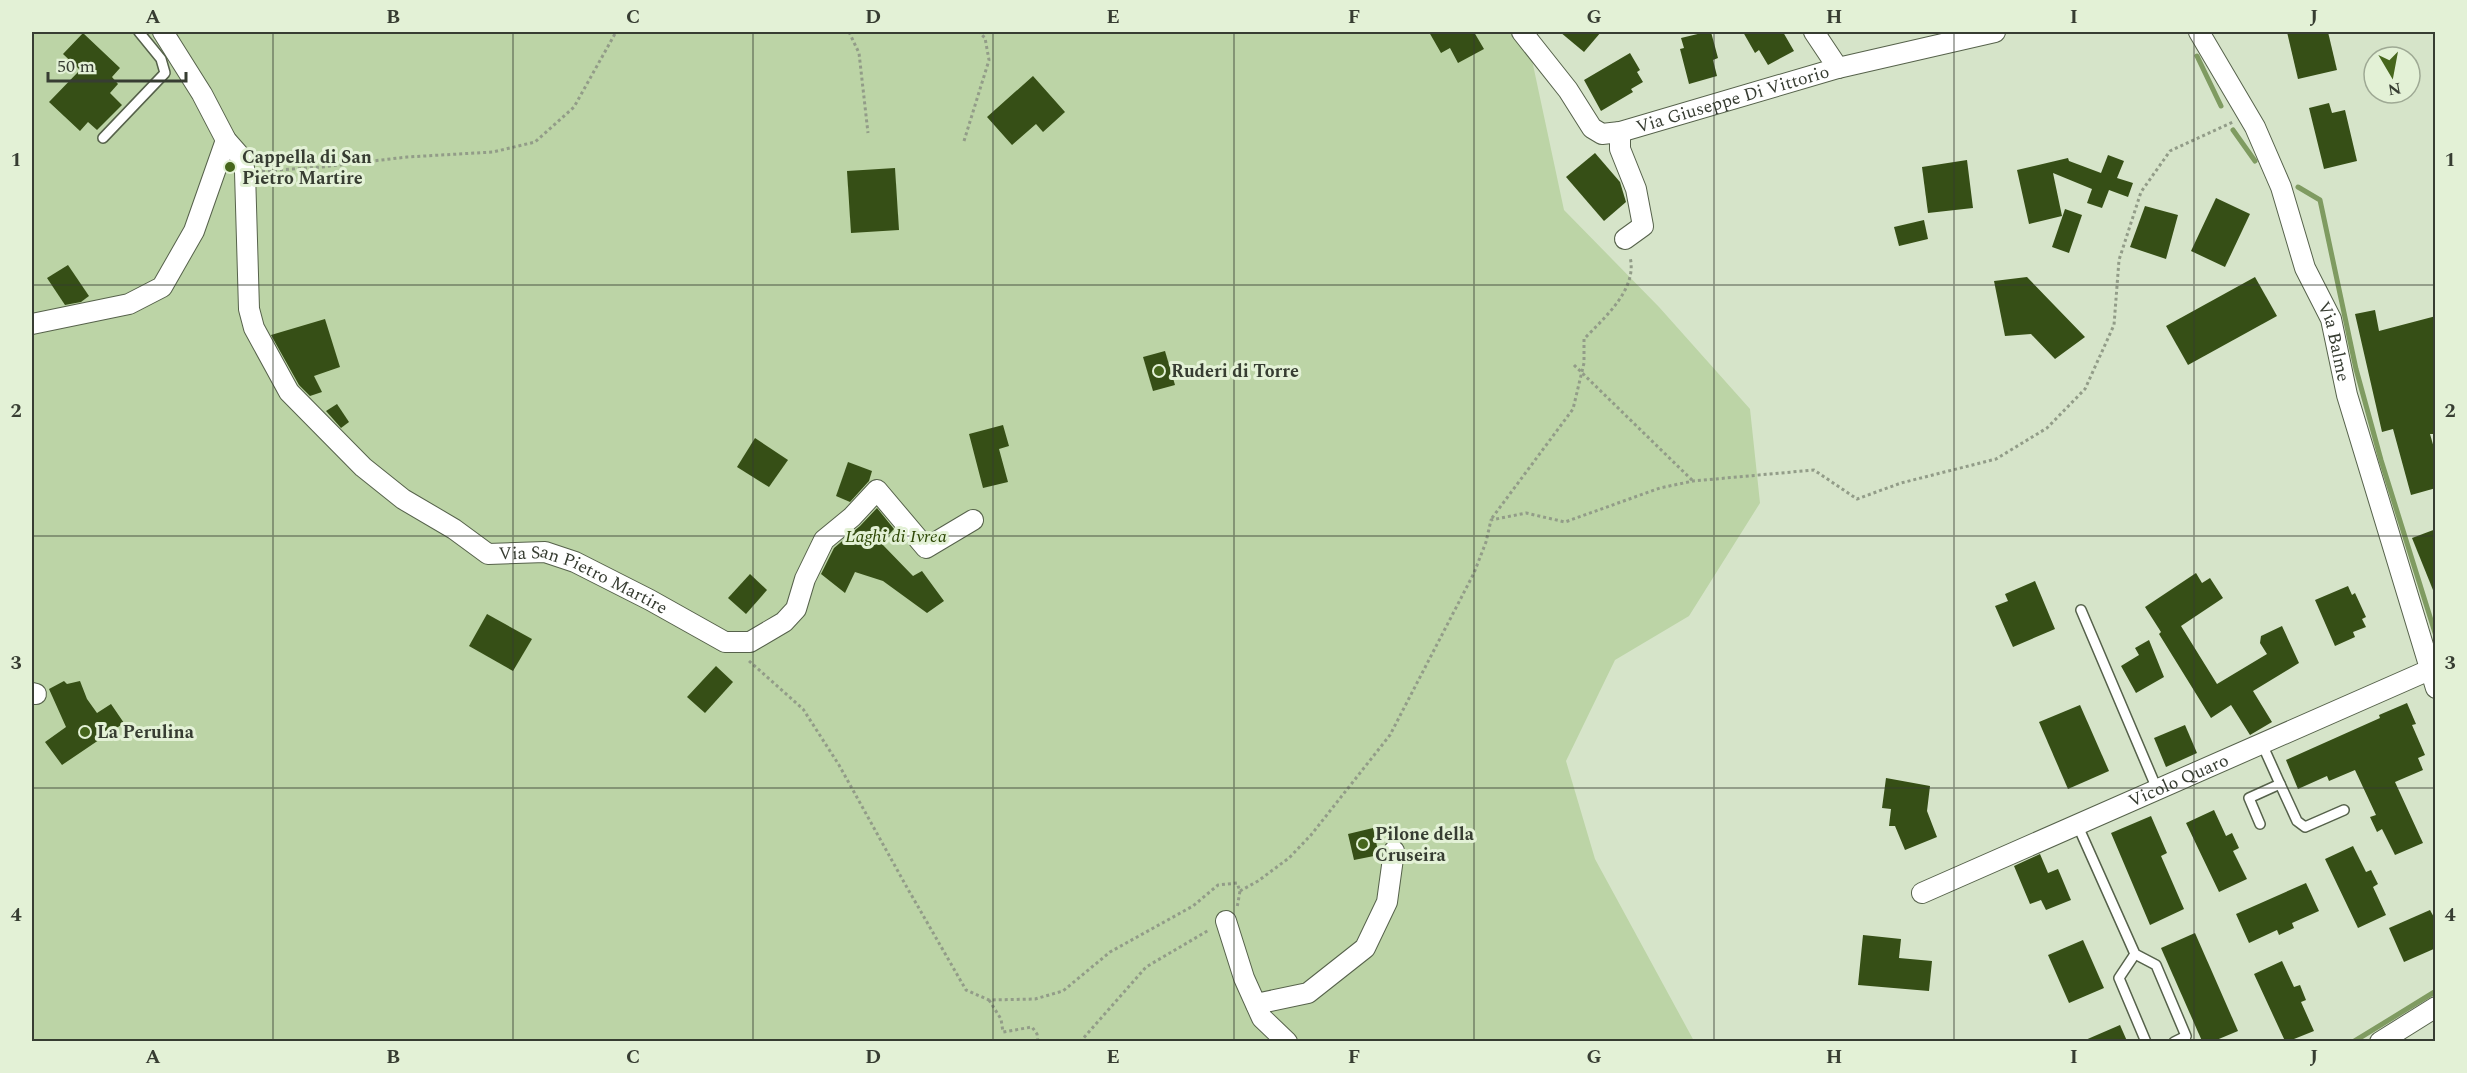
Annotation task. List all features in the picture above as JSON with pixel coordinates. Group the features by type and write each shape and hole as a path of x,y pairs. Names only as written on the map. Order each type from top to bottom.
{"street":[{"name":"Via San Pietro Martire","path":"163,32 202,94 226,140 241,157 245,172 249,309 254,328 289,392 363,467 403,499 454,529 489,554 545,552 575,562 725,642"},
{"name":"Via Giuseppe Di Vittorio","path":"1522,32 1568,90 1592,128 1602,134 1620,132 1838,68 1991,32"},
{"path":"1814,32 1838,68"},
{"name":"Via Balme","path":"2199,32 2248,115 2281,188 2306,268 2331,319 2348,395 2434,675"},
{"path":"1620,132 1620,149 1636,189 1643,226 1626,239"},
{"path":"32,324 129,304 162,287 194,231 226,140"},
{"path":"725,642 750,642 784,622 796,609 805,579 824,540 852,517 877,490 926,548 973,520"},
{"name":"Vicolo Quaro","path":"1922,893 2262,744 2434,675"},
{"path":"1256,1004 1308,993 1365,948 1387,902 1394,851"},
{"path":"1226,921 1262,1018 1287,1041"},
{"path":"2380,1041 2436,1007"}],"lane":[{"path":"103,138 165,73 161,59 139,32"},
{"path":"2080,610 2157,789"},
{"path":"2262,744 2297,821 2304,827 2343,810"},
{"path":"2260,824 2248,798 2280,784"},
{"path":"2077,824 2135,954 2156,965 2186,1036 2174,1041"},
{"path":"2135,954 2119,978 2146,1041"}],"path":[{"path":"245,172 322,167 407,157 493,152 535,142 574,107 616,32"},
{"path":"849,32 859,53 868,133"},
{"path":"964,141 989,60 985,38 979,32"},
{"path":"1491,520 1526,513 1565,522 1660,488 1693,481 1814,470 1857,499 1901,483 1996,459 2046,428 2085,389 2114,325 2119,260 2141,192 2169,151 2248,115"},
{"path":"1240,891 1258,882 1289,858 1311,835 1390,735 1423,676 1436,644 1474,573 1486,542 1491,520 1573,409 1584,363 1584,339 1610,312 1626,289 1632,266 1626,239"},
{"path":"1574,365 1693,481"},
{"path":"725,642 803,709 839,765 904,884 966,990 989,1000 1035,999 1063,991 1110,952 1193,906 1218,885 1237,883 1240,891 1239,907 1226,921 1146,967 1080,1041"},
{"path":"989,1000 1000,1019 1003,1032 1032,1027 1037,1034 1038,1041"}],"green space":[{"name":"Laghi di Ivrea","path":"32,32 1526,32 1564,210 1659,307 1750,409 1760,503 1689,616 1615,660 1566,761 1595,859 1694,1041 32,1041"}],"building":[{"path":"1429,32 1474,32 1484,49 1458,63 1450,48 1441,53"},
{"path":"1560,32 1601,32 1584,52"},
{"path":"1711,32 1718,58 1713,60 1717,76 1689,84 1680,49 1684,48 1681,38"},
{"path":"1743,32 1783,32 1794,51 1768,65 1759,50 1755,53"},
{"path":"2287,32 2328,32 2337,70 2298,79"},
{"path":"83,33 120,68 112,77 118,84 110,93 122,105 97,130 88,122 80,131 49,102 80,70 63,54"},
{"path":"1630,53 1640,70 1637,72 1643,82 1631,89 1633,92 1601,111 1584,80"},
{"path":"1033,76 1065,112 1043,132 1036,124 1012,145 987,117"},
{"path":"2329,103 2332,113 2345,110 2357,161 2324,169 2309,108"},
{"path":"1595,153 1620,182 1626,202 1604,221 1566,177"},
{"path":"2108,155 2124,161 2117,178 2133,183 2128,197 2109,190 2102,208 2087,203 2092,189 2053,173 2062,216 2029,224 2017,170 2068,158 2069,161 2101,173"},
{"path":"1967,160 1973,208 1928,213 1922,167"},
{"path":"895,168 899,230 851,233 847,171"},
{"path":"2216,198 2250,214 2225,267 2191,251"},
{"path":"2145,206 2178,215 2166,259 2130,247"},
{"path":"2065,209 2082,215 2069,253 2052,247"},
{"path":"1924,220 1928,239 1899,246 1894,227"},
{"path":"68,265 89,296 81,302 65,305 47,278"},
{"path":"2027,277 2085,337 2055,359 2031,334 2005,336 1994,281"},
{"path":"2255,277 2277,316 2188,365 2166,326"},
{"path":"2375,310 2379,331 2436,316 2436,434 2430,434 2436,455 2436,488 2411,495 2393,429 2382,432 2355,314"},
{"path":"325,319 340,367 314,376 322,392 310,396 299,385 271,335"},
{"name":"Ruderi di Torre","path":"1165,351 1175,385 1153,391 1143,357"},
{"path":"337,404 349,422 341,428 326,411"},
{"path":"1003,425 1009,446 999,449 1008,482 983,488 969,434"},
{"path":"755,438 788,460 769,487 737,467"},
{"path":"848,462 872,471 869,481 850,502 836,496"},
{"path":"877,508 894,529 881,543 913,576 922,571 944,601 927,613 883,581 855,572 845,593 821,574 834,548"},
{"path":"2436,529 2436,594 2435,595 2412,538"},
{"path":"2196,573 2202,583 2210,578 2223,598 2181,626 2217,684 2267,654 2260,643 2261,636 2282,626 2299,663 2253,691 2272,722 2250,735 2231,705 2211,718 2145,607"},
{"path":"750,574 767,590 746,614 728,598"},
{"path":"2035,581 2055,629 2013,647 1995,606 2008,601 2005,594"},
{"path":"2348,586 2352,595 2355,593 2366,617 2362,619 2366,627 2353,632 2355,637 2335,646 2315,600"},
{"path":"487,614 532,639 513,671 469,646"},
{"path":"2149,640 2164,677 2136,693 2121,666 2139,655 2135,648"},
{"path":"716,666 733,682 705,713 687,697"},
{"name":"La Perulina","path":"64,681 67,684 80,681 87,699 97,713 111,704 124,723 62,765 45,742 66,727 49,689"},
{"path":"2407,703 2416,724 2412,725 2425,755 2418,758 2423,770 2395,782 2423,843 2395,855 2382,829 2377,832 2370,817 2376,815 2355,770 2329,781 2327,776 2298,789 2286,760 2380,718 2379,715"},
{"path":"2080,705 2109,771 2068,789 2039,722"},
{"path":"2185,725 2197,753 2166,767 2154,738"},
{"path":"1886,778 1930,786 1927,811 1937,837 1905,850 1895,826 1889,826 1891,809 1882,808"},
{"path":"2214,810 2226,836 2232,833 2239,848 2233,851 2247,879 2219,892 2186,823"},
{"path":"2151,816 2167,853 2161,856 2184,909 2150,925 2111,833"},
{"name":"Pilone della Cruseira","path":"1373,828 1379,855 1354,860 1348,834"},
{"path":"2353,846 2366,872 2371,870 2378,884 2373,887 2386,915 2358,928 2325,859"},
{"path":"2040,854 2048,873 2058,869 2071,900 2046,910 2041,900 2030,904 2014,866"},
{"path":"2306,883 2319,911 2292,923 2294,928 2279,935 2277,930 2249,943 2236,914"},
{"path":"2430,910 2436,921 2436,948 2404,962 2389,928"},
{"path":"2195,933 2238,1031 2214,1041 2202,1041 2161,948"},
{"path":"1863,935 1901,939 1899,958 1932,961 1929,991 1858,985"},
{"path":"2083,940 2104,988 2069,1003 2048,955"},
{"path":"2282,961 2294,987 2300,985 2306,1000 2301,1002 2314,1031 2289,1041 2285,1041 2254,974"},
{"path":"2120,1025 2127,1041 2083,1041"}],"waterway":[{"path":"2197,56 2221,106"},
{"path":"2233,130 2255,161"},
{"path":"2298,187 2320,200 2356,369 2381,460 2436,636"},
{"path":"2353,1042 2436,991"}],"place":[{"name":"Cappella di San Pietro Martire","path":"230,167"},
{"name":"Ruderi di Torre","path":"1159,371"},
{"name":"La Perulina","path":"85,732"},
{"name":"Pilone della Cruseira","path":"1363,844"}]}
